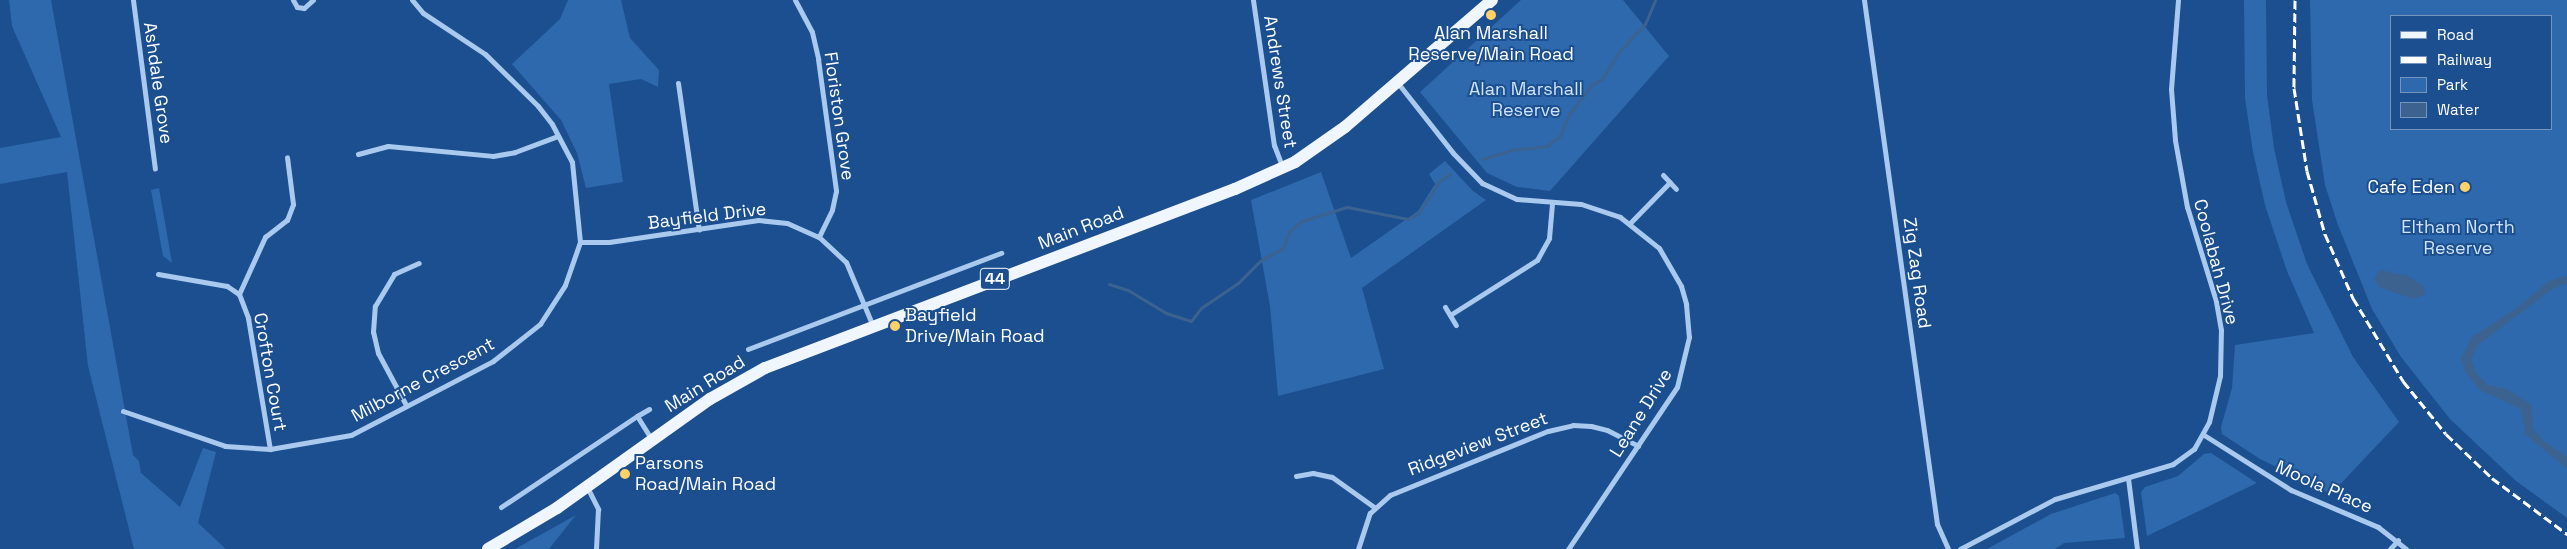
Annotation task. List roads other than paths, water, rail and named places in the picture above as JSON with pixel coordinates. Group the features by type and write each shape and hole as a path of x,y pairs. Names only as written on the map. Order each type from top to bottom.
{"main road":[{"name":"Main Road","path":"488,549 587,487 652,440 754,373 872,324 1235,189 1283,168 1331,138 1492,0"}],"street":[{"name":"Ashdale Grove","path":"133,0 155,169"},
{"path":"293,0 297,7 304,8 313,0"},
{"name":"Milborne Crescent","path":"123,411 225,446 270,449 351,435 493,361 540,324 565,286 580,242 572,162 558,136 538,106 485,54 424,13 412,0"},
{"name":"Floriston Grove","path":"795,0 812,32 818,59 836,190 832,210 819,237"},
{"name":"Andrews Street","path":"1253,0 1274,145 1283,168"},
{"name":"Zig Zag Road","path":"1864,0 1937,524 1948,549"},
{"name":"Coolabah Drive","path":"1960,549 2045,504 2173,464 2194,449 2204,435 2219,388 2222,342 2216,301 2187,207 2175,140 2171,89 2178,0"},
{"name":"Leane Drive","path":"1397,82 1460,162 1482,183 1517,199 1591,206 1630,223 1652,240 1671,265 1684,295 1689,326 1687,354 1677,387 1568,549"},
{"path":"678,83 699,230"},
{"path":"358,154 388,146 494,156 514,152 558,136"},
{"path":"239,294 264,238 287,220 293,204 287,157"},
{"path":"1664,175 1676,189"},
{"path":"1630,223 1670,182"},
{"path":"1450,315 1537,260 1549,238 1552,202"},
{"name":"Bayfield Drive","path":"580,242 609,242 758,220 787,223 819,237 846,262 872,324"},
{"name":"Main Road","path":"748,349 1001,253"},
{"path":"406,405 378,353 373,332 375,306 394,274 419,263"},
{"name":"Crofton Court","path":"158,274 227,286 239,294 248,318 270,449"},
{"path":"1445,307 1456,325"},
{"name":"Main Road","path":"500,507 649,409"},
{"path":"637,416 652,440"},
{"name":"Ridgeview Street","path":"1374,507 1408,485 1565,426 1600,427 1638,446"},
{"name":"Moola Place","path":"2204,435 2275,481 2370,523 2398,540 2406,549"},
{"path":"1296,476 1313,472 1332,478 1374,507 1363,528 1358,549"},
{"path":"2128,478 2138,549"},
{"path":"587,487 598,509 596,549"},
{"path":"2390,549 2398,540"}],"water":[{"path":"2380,270 2408,276 2423,285 2426,294 2414,299 2379,287 2374,279"},
{"path":"2567,276 2567,284 2554,288 2478,345 2471,360 2477,374 2488,385 2507,389 2532,405 2533,429 2543,440 2567,457 2567,469 2525,434 2521,409 2480,390 2465,372 2461,358 2472,337 2517,308 2549,281"}],"waterway":[{"path":"1482,159 1511,150 1547,146 1559,137 1570,113 1592,85 1602,79 1618,53 1645,24 1655,0"},
{"path":"1109,284 1128,290 1166,313 1191,321 1201,308 1238,283 1260,261 1283,248 1290,231 1302,221 1347,207 1408,219 1419,213 1439,182 1450,174"}],"railway":[{"path":"2295,0 2294,88 2307,171 2325,234 2353,298 2403,381 2446,434 2492,478 2567,534"}],"place":[{"name":"Alan Marshall Reserve/Main Road","path":"1491,15"},
{"name":"Cafe Eden","path":"2465,187"},
{"name":"Bayfield Drive/Main Road","path":"895,326"},
{"name":"Parsons Road/Main Road","path":"625,474"}],"park label":[{"name":"Alan Marshall Reserve","path":"1526,100"},
{"name":"Eltham North Reserve","path":"2458,238"}]}
